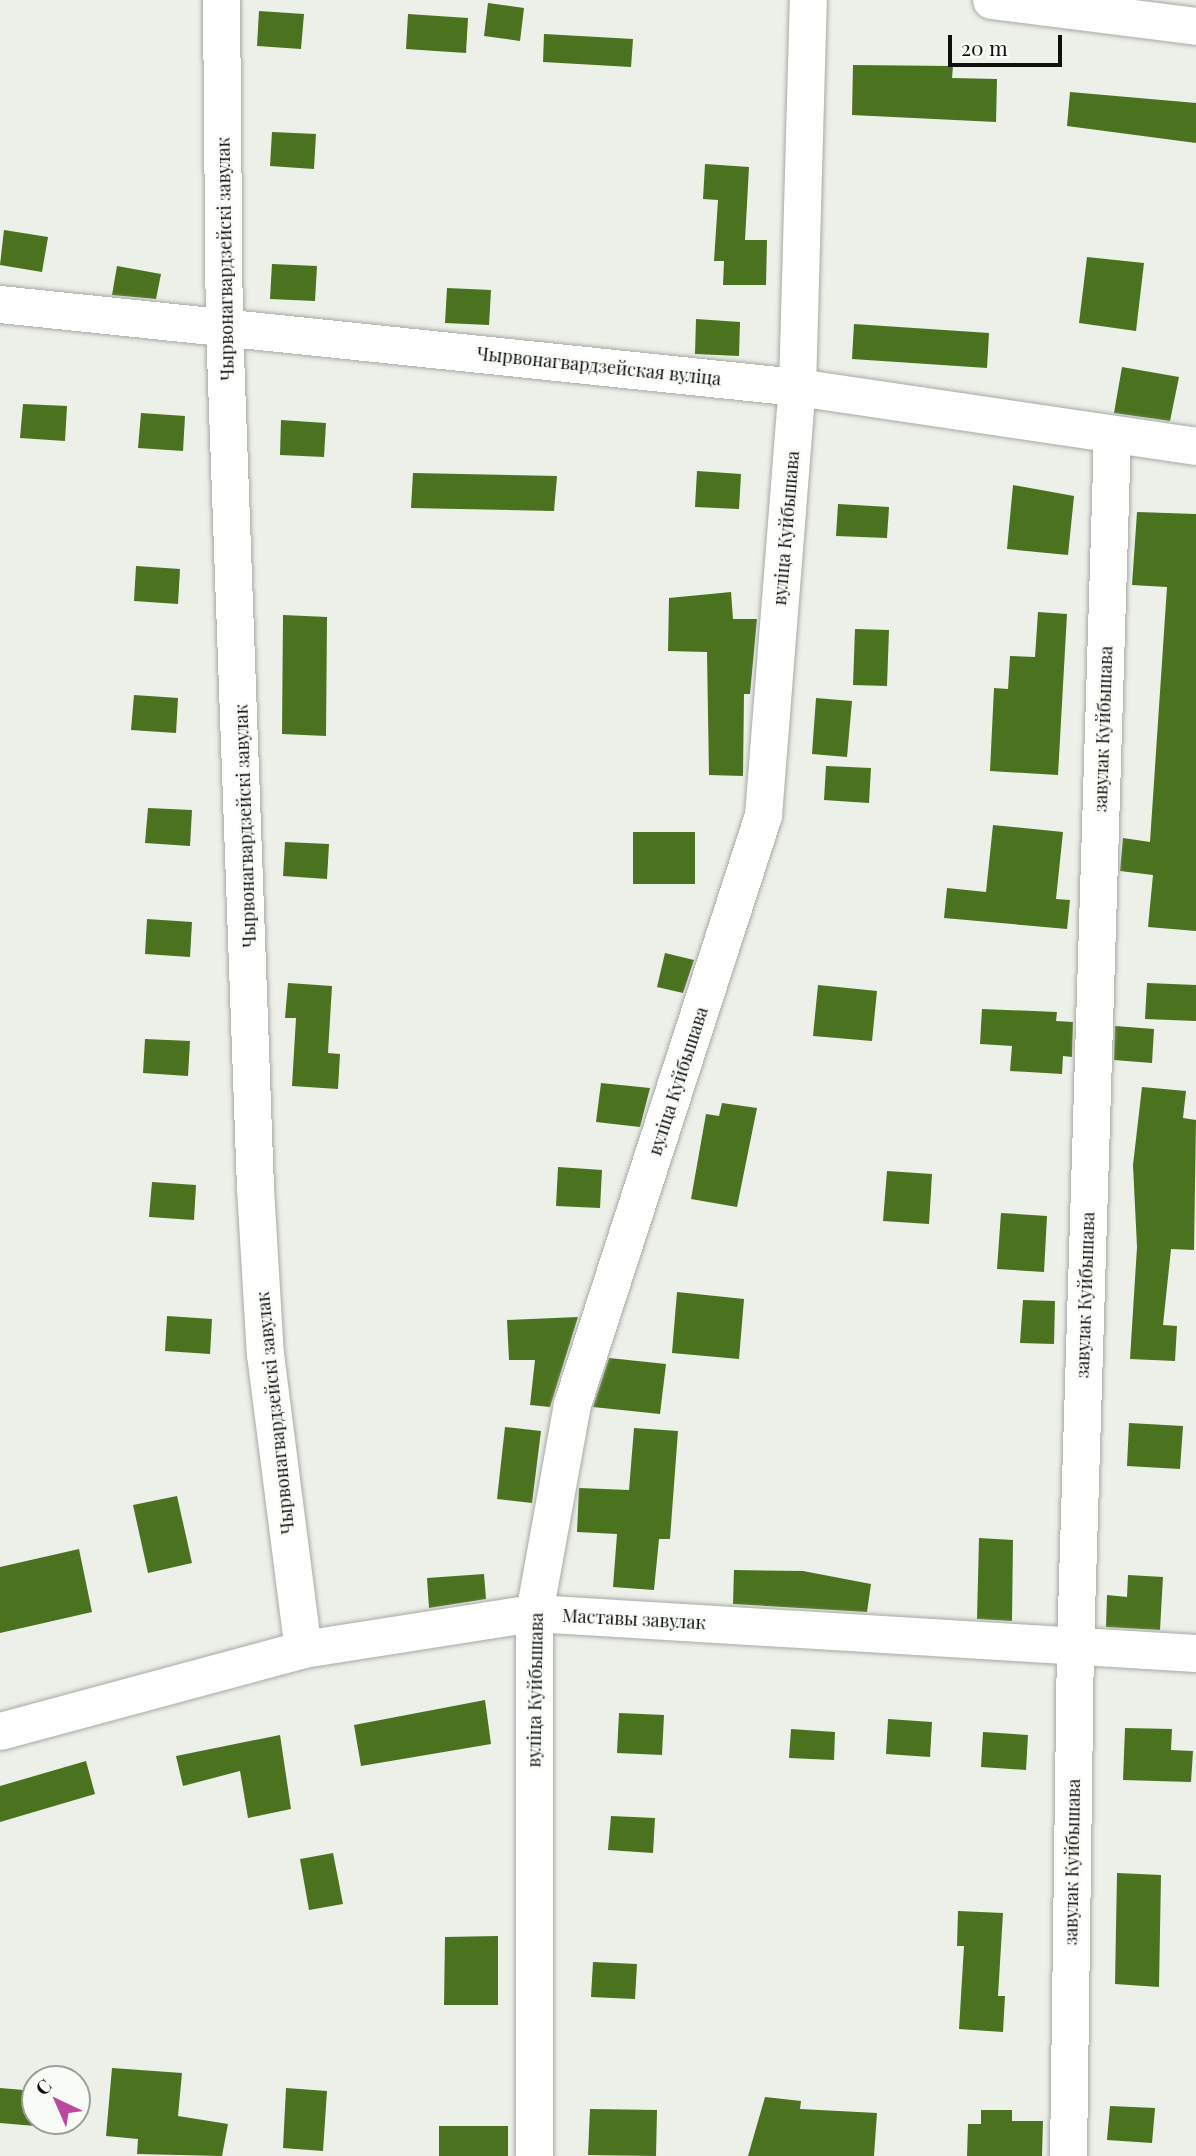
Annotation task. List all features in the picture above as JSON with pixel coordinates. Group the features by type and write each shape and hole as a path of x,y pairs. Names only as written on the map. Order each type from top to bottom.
{"street":[{"name":"Чырвонагвардзейскі завулак","path":"221,0 225,326 265,1354 303,1649"},
{"name":"вуліца Куйбышава","path":"534,2156 534,1613 572,1404 763,815 797,387 808,0"},
{"path":"991,0 1196,26"},
{"name":"Чырвонагвардзейская вуліца","path":"0,304 797,387 1196,446"},
{"name":"завулак Куйбышава","path":"1068,2156 1074,1645 1112,435"},
{"name":"Маставы завулак","path":"0,1731 303,1649 534,1613 1196,1653"}],"building":[{"path":"488,3 524,8 520,41 484,36"},
{"path":"259,11 304,14 301,49 257,46"},
{"path":"408,14 468,18 466,53 406,49"},
{"path":"544,34 633,39 631,67 543,62"},
{"path":"853,65 953,66 952,78 997,79 996,122 852,115"},
{"path":"1070,92 1196,103 1196,143 1067,126"},
{"path":"272,132 316,134 314,169 270,166"},
{"path":"705,164 749,167 745,240 767,240 766,285 723,285 724,261 714,261 718,200 703,199"},
{"path":"4,230 48,237 42,272 0,265"},
{"path":"1087,257 1144,263 1136,331 1079,323"},
{"path":"272,264 317,266 315,301 270,299"},
{"path":"117,266 161,274 156,299 112,295"},
{"path":"447,288 491,290 489,325 445,323"},
{"path":"696,319 740,322 739,356 695,354"},
{"path":"854,324 989,333 987,368 852,359"},
{"path":"1122,367 1179,377 1170,421 1114,413"},
{"path":"23,404 67,406 65,441 20,438"},
{"path":"141,413 185,416 183,451 138,448"},
{"path":"281,420 326,423 324,457 280,455"},
{"path":"697,471 741,474 739,509 695,507"},
{"path":"413,473 557,476 554,511 411,508"},
{"path":"1013,485 1074,496 1068,555 1007,549"},
{"path":"838,504 889,507 887,538 836,536"},
{"path":"1137,512 1196,514 1196,931 1148,927 1153,875 1120,871 1123,838 1150,842 1167,587 1132,585"},
{"path":"136,566 180,569 178,604 134,601"},
{"path":"731,592 733,619 757,619 750,694 744,694 743,776 709,775 707,652 668,651 669,598"},
{"path":"1038,612 1067,614 1058,775 990,771 994,688 1008,689 1010,656 1035,657"},
{"path":"283,615 327,617 326,736 282,734"},
{"path":"855,629 889,630 887,686 853,685"},
{"path":"134,695 178,698 176,733 131,730"},
{"path":"816,698 852,701 847,757 812,754"},
{"path":"826,766 871,768 869,803 824,800"},
{"path":"148,808 192,810 190,846 145,843"},
{"path":"993,825 1063,832 1056,899 1070,900 1067,929 944,918 947,888 986,892"},
{"path":"633,832 695,832 695,884 633,884"},
{"path":"285,842 329,844 327,879 283,876"},
{"path":"147,919 192,922 190,957 145,954"},
{"path":"665,953 694,960 683,993 657,987"},
{"path":"288,983 332,986 328,1053 340,1054 338,1089 292,1086 296,1018 285,1018"},
{"path":"1147,983 1196,985 1196,1021 1145,1019"},
{"path":"818,985 877,991 872,1041 813,1036"},
{"path":"982,1009 1057,1012 1056,1021 1073,1022 1072,1057 1063,1056 1062,1074 1010,1071 1012,1046 980,1044"},
{"path":"1115,1026 1154,1029 1152,1063 1114,1060"},
{"path":"145,1039 190,1041 188,1076 143,1073"},
{"path":"601,1083 650,1088 640,1127 596,1122"},
{"path":"1142,1087 1186,1091 1183,1118 1196,1120 1194,1250 1171,1249 1163,1325 1177,1326 1175,1361 1130,1359 1137,1247 1133,1165"},
{"path":"722,1103 757,1108 737,1207 691,1199 706,1114 719,1116"},
{"path":"558,1167 602,1170 600,1208 556,1206"},
{"path":"887,1171 932,1174 929,1224 883,1221"},
{"path":"152,1182 196,1185 194,1220 149,1217"},
{"path":"1001,1213 1047,1216 1044,1272 997,1269"},
{"path":"677,1292 744,1299 739,1359 672,1353"},
{"path":"1023,1300 1055,1301 1054,1344 1020,1343"},
{"path":"167,1316 212,1319 210,1354 165,1351"},
{"path":"578,1317 550,1407 530,1405 535,1360 509,1360 507,1320"},
{"path":"609,1358 666,1364 660,1414 593,1407"},
{"path":"1129,1423 1183,1426 1180,1469 1127,1466"},
{"path":"505,1427 541,1431 532,1503 497,1499"},
{"path":"634,1428 678,1431 670,1539 659,1539 654,1590 613,1587 617,1534 577,1532 579,1488 629,1490"},
{"path":"177,1496 192,1563 148,1573 133,1505"},
{"path":"979,1538 1013,1540 1012,1621 977,1619"},
{"path":"79,1549 92,1612 0,1633 0,1567"},
{"path":"734,1570 803,1571 871,1584 867,1612 733,1604"},
{"path":"484,1574 486,1599 429,1608 427,1578"},
{"path":"1128,1575 1163,1577 1160,1630 1106,1627 1107,1595 1127,1597"},
{"path":"485,1700 491,1744 361,1766 354,1725"},
{"path":"619,1713 664,1715 662,1755 617,1753"},
{"path":"888,1719 932,1722 930,1757 886,1754"},
{"path":"1125,1728 1172,1729 1171,1750 1193,1751 1191,1782 1123,1780"},
{"path":"791,1729 835,1732 834,1760 789,1758"},
{"path":"983,1732 1028,1735 1026,1770 981,1767"},
{"path":"280,1735 291,1809 248,1818 240,1771 183,1786 176,1756"},
{"path":"86,1761 95,1794 0,1822 0,1786"},
{"path":"611,1816 655,1818 653,1853 608,1850"},
{"path":"333,1853 343,1904 309,1910 300,1859"},
{"path":"1117,1873 1161,1875 1159,1987 1115,1984"},
{"path":"958,1911 1003,1913 998,1996 1005,1996 1003,2032 959,2029 964,1946 957,1946"},
{"path":"498,1936 498,2005 444,2005 445,1937"},
{"path":"593,1962 637,1964 635,1999 591,1997"},
{"path":"112,2068 182,2073 178,2116 228,2124 222,2156 137,2154 138,2139 106,2136"},
{"path":"0,2088 21,2090 21,2125 0,2123"},
{"path":"286,2088 327,2091 323,2151 283,2148"},
{"path":"765,2097 801,2101 800,2109 877,2113 874,2156 748,2156"},
{"path":"1110,2106 1155,2108 1152,2143 1107,2140"},
{"path":"590,2109 657,2110 656,2156 588,2155"},
{"path":"981,2110 1012,2110 1012,2121 1043,2121 1042,2156 967,2156 968,2124 981,2124"},
{"path":"439,2126 508,2126 508,2156 439,2156"}]}
